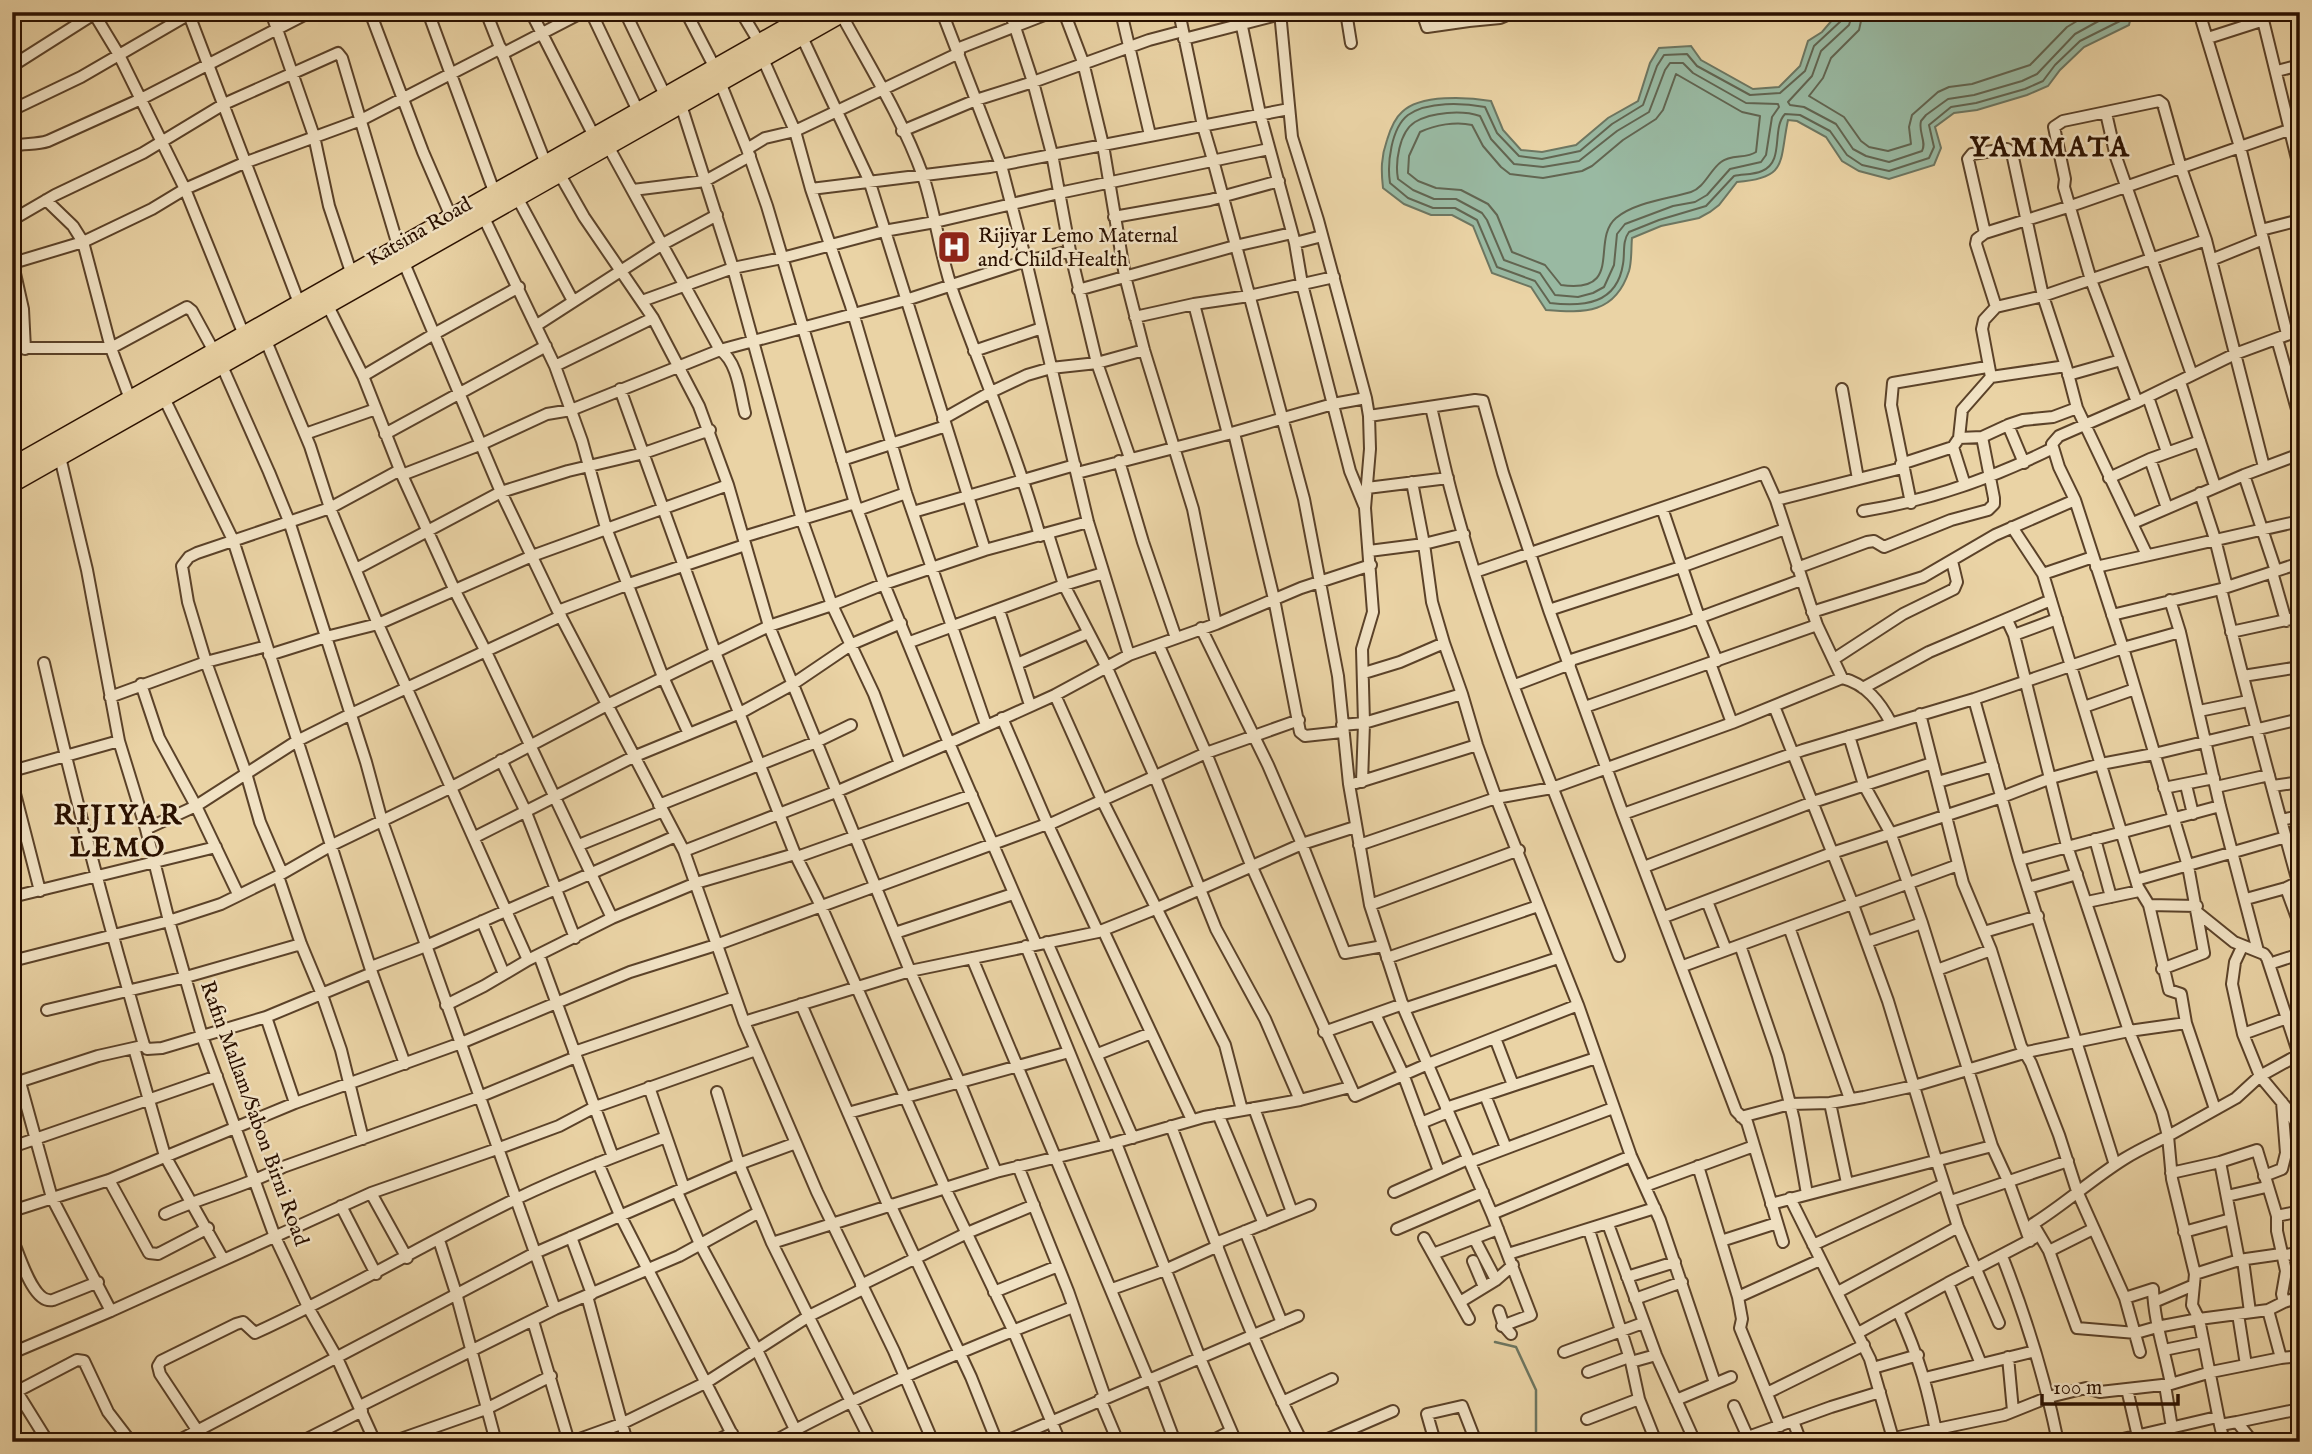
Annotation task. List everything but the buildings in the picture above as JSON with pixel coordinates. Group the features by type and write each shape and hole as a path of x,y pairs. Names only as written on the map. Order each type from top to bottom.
{"highway":[{"name":"Katsina Road","path":"12,467 130,399 266,341 328,306 452,219 495,194 608,146 681,105 759,42 807,22 843,13"},
{"name":"Katsina Road","path":"12,484 164,398 219,359 244,335 299,303 352,275 402,256 484,218 518,199 594,136 665,95 763,59 807,22"}],"street":[{"path":"271,12 314,136 329,206 352,275"},
{"path":"12,146 48,141 141,99 310,12"},
{"path":"370,12 422,152 452,219"},
{"path":"428,12 495,194"},
{"path":"486,12 552,169 653,318 709,430 769,626 910,971 960,1081 996,1172"},
{"path":"531,12 594,136"},
{"path":"25,349 23,309 13,261 83,242 152,209 185,189 244,163 361,120 450,74 542,34 583,12"},
{"path":"591,12 638,111"},
{"path":"625,12 665,95"},
{"path":"686,12 717,75 749,153 842,460 884,584 1013,894 1036,944 1098,1054 1133,1138"},
{"path":"741,12 759,42"},
{"path":"942,12 1001,165 1088,523 1129,655"},
{"path":"1010,12 1034,82 1052,154 1078,290 1147,554 1177,638"},
{"path":"633,190 705,181 749,153 765,138 795,131 958,51 1015,25 1052,12"},
{"path":"1064,12 1083,62 1103,145 1107,182 1125,276 1144,350 1193,509 1216,624"},
{"path":"1121,12 1150,135"},
{"path":"1180,12 1203,126 1304,499 1338,676 1355,827 1370,905 1404,1007 1483,1192 1531,1315 1506,1329 1499,1311"},
{"path":"1346,12 1351,43"},
{"path":"1422,12 1427,27 1468,17 1500,18 1514,12"},
{"path":"2199,12 2240,147 2262,234 2300,420"},
{"path":"12,66 95,13 119,55 185,189 244,335"},
{"path":"12,110 81,77 190,13 244,163 299,303"},
{"path":"843,13 883,90 922,176 951,286 989,393 1064,585 1107,668 1155,777 1216,929 1265,1019 1300,1100"},
{"path":"902,131 976,100 1034,82 1130,46 1184,35 1240,18 1281,13 1292,137 1334,277 1369,416 1365,508 1373,612 1362,649 1362,782"},
{"path":"2208,38 2262,16 2294,128 2300,171"},
{"path":"1240,18 1260,114 1294,238 1302,284 1350,471 1365,508"},
{"path":"807,22 836,111 869,180 944,423 970,495 985,550"},
{"path":"12,219 126,162 224,104 335,54 340,55 402,256 501,492 633,757 684,851 744,1022 831,1222 905,1376 933,1442"},
{"path":"763,59 795,131 906,493 986,725"},
{"path":"2277,71 2300,65"},
{"path":"2137,402 2091,280 2064,187 2065,179 2054,127 2063,121 2162,102 2206,240 2264,467"},
{"path":"681,105 733,268 802,520 832,605 874,694 900,764"},
{"path":"811,189 1001,165 1289,108"},
{"path":"2106,113 2113,147 2192,375"},
{"path":"1996,307 1976,244 1977,239 1985,233 2071,206 2294,128"},
{"path":"608,146 720,350 726,354 732,365 745,413"},
{"path":"642,301 733,268 830,244 1269,149"},
{"path":"1985,233 1968,159 1972,154 2010,150 2043,296 2077,408 2147,555"},
{"path":"1114,217 1223,197 1279,181"},
{"path":"518,199 573,301"},
{"path":"46,200 73,226 83,242 111,348 130,399"},
{"path":"537,325 662,245 717,215"},
{"path":"484,218 555,366 606,528 663,677 689,734"},
{"path":"2211,260 2262,234 2299,221"},
{"path":"1078,290 1235,246 1322,236"},
{"path":"1965,485 1956,442 1962,410 1989,372 1982,329 1984,320 1996,307 2043,296 2206,240"},
{"path":"363,1139 341,1051 321,992 300,944 246,773 206,662 188,602 182,566 188,557 330,508 401,472 482,444 547,414 571,410 720,350 906,300 1026,261 1070,251"},
{"path":"1135,317 1334,277"},
{"path":"363,376 519,287"},
{"path":"1194,304 1274,599 1300,732 1306,736 1364,723 1462,694"},
{"path":"328,306 363,376 427,531 612,918"},
{"path":"12,348 111,348 187,307 192,311 219,359 289,521 382,821 555,1309"},
{"path":"555,366 653,318"},
{"path":"974,351 1042,328"},
{"path":"2162,969 2204,953 2188,866 2123,648 2075,500 2053,448 2053,440 2235,354 2300,330"},
{"path":"266,341 378,624 450,788 475,837 527,960"},
{"path":"385,434 546,346"},
{"path":"842,460 944,423 989,393 1027,375 1051,368 1097,363 1144,350"},
{"path":"1911,503 1891,405 1893,383 1989,372 2067,371 2121,360"},
{"path":"2180,382 2215,486"},
{"path":"620,389 715,652 796,856 821,906 944,1188 1013,1330 1060,1442"},
{"path":"1842,389 1858,479"},
{"path":"2148,397 2167,452"},
{"path":"164,398 233,540 405,1064"},
{"path":"913,512 1024,479 1124,460 1333,404 1366,398"},
{"path":"1369,416 1483,401 1503,473 1549,610 1736,1111 1747,1122 1783,1242"},
{"path":"1431,407 1475,572 1552,788 1619,956"},
{"path":"1776,500 1902,466 1956,442 1982,437 2008,425 2053,417 2077,408"},
{"path":"305,434 376,409"},
{"path":"2008,425 2024,463"},
{"path":"356,569 501,492 568,471 644,453 709,430"},
{"path":"1797,568 1874,541 1884,547 1920,531 1988,510 1994,504 1982,437"},
{"path":"2109,478 2150,458 2200,441"},
{"path":"1863,511 1911,503 1988,477 2053,448"},
{"path":"2133,523 2215,486 2298,455 2300,468"},
{"name":"Rafin Mallam/Sabon Birni Road","path":"60,457 87,570 119,741 146,829 202,1036 275,1237 309,1308 337,1357 376,1442"},
{"path":"2150,458 2167,508"},
{"path":"1475,572 1764,473 1776,500 1816,625 1842,678 1863,688 1880,701 1891,723"},
{"path":"2244,475 2262,529 2286,621"},
{"path":"1367,488 1448,478"},
{"path":"1412,482 1432,602 1476,745 1578,1005 1631,1156 1655,1208 1715,1383"},
{"path":"110,697 206,662 378,624 532,556 728,485"},
{"path":"146,829 196,806 297,741 486,652 560,613 629,584 802,520 906,493"},
{"path":"2200,493 2215,539 2231,632 2248,701 2299,882 2246,899"},
{"path":"1812,612 1932,573 2012,527 2075,500"},
{"path":"1662,508 1732,723"},
{"path":"2043,574 2095,562 2147,555 2300,521"},
{"path":"12,961 169,921 221,904 332,845 450,788 530,744 769,626 985,550 1088,523"},
{"path":"2012,527 2043,574 2138,886 2148,905 2162,969 2170,992 2182,994 2186,1023 2215,1109"},
{"path":"1549,610 1681,567 1785,529"},
{"path":"1369,551 1424,544 1464,534"},
{"path":"1834,659 1903,614 1954,589 1957,582 1952,561"},
{"path":"2112,615 2224,588 2300,563"},
{"path":"684,851 838,791 949,743 1055,695 1129,655 1370,565"},
{"path":"910,642 1102,573"},
{"path":"1515,685 1569,662 1801,580"},
{"path":"1863,688 1929,652 2051,600"},
{"path":"2170,600 2180,632 2220,806 2259,951"},
{"path":"999,610 1030,705"},
{"path":"2231,632 2300,617"},
{"path":"2014,635 2057,619"},
{"path":"2007,620 2014,635 2067,846 2129,1031 2162,1113 2168,1136 2171,1173 2194,1280 2192,1305 2199,1319 2224,1442"},
{"path":"475,837 633,757 740,713 793,684 852,645 901,623"},
{"path":"1585,708 1816,625"},
{"path":"1201,628 1303,844 1345,953 1383,946"},
{"path":"1623,814 1794,753 1974,699 2123,648 2180,632"},
{"path":"1017,664 1088,633"},
{"path":"1364,673 1400,662 1444,643"},
{"path":"1159,646 1251,865 1355,1096 1403,1074 1578,1005"},
{"path":"44,663 65,756 128,992 149,1099 165,1156 208,1228 223,1259"},
{"path":"2243,677 2300,667"},
{"path":"1359,845 1496,798 1552,788 1607,769 1732,723 1842,678"},
{"path":"141,684 159,738 196,806 238,894"},
{"path":"2084,707 2134,690"},
{"path":"1055,695 1102,800 1225,1045 1242,1110"},
{"path":"1974,699 2019,860 2115,1165"},
{"path":"2199,711 2248,701"},
{"path":"1774,706 1867,942 1958,1227 1999,1323"},
{"path":"1920,714 1958,865 1992,950 2021,1046 2027,1052 2077,1191 2125,1298 2140,1352"},
{"path":"1002,718 1047,824 1192,1120"},
{"path":"1664,917 1890,832 2002,797 2051,778 2300,719"},
{"path":"12,1211 109,1180 295,1103 461,1043 630,972 716,945 993,845 1047,824 1206,753 1299,720"},
{"path":"579,845 851,725"},
{"path":"1849,736 1864,785 1890,832 1908,882 1992,1146 2035,1238 2049,1251 2077,1328 2136,1333 2157,1326 2268,1310 2300,1297"},
{"path":"12,771 119,741"},
{"path":"1349,784 1476,745"},
{"path":"501,760 525,810 575,938"},
{"path":"1644,867 1813,803 1932,763"},
{"path":"1938,782 1993,766"},
{"path":"2164,788 2271,780 2300,782"},
{"path":"12,782 40,891"},
{"path":"2186,785 2193,814"},
{"path":"446,1005 527,960 612,918 696,883 796,856 972,795"},
{"path":"2019,860 2220,806"},
{"path":"2281,820 2300,816"},
{"path":"744,1022 910,971 1100,931 1251,865 1355,827"},
{"path":"111,1311 52,1198 37,1139 16,1083 98,1056 139,1046 152,1050 266,1017 676,836"},
{"path":"2087,902 2111,897 2188,866 2286,837"},
{"path":"2095,839 2111,897"},
{"path":"12,897 216,847"},
{"path":"1370,905 1518,850"},
{"path":"1683,966 1958,865"},
{"path":"2028,888 2077,874"},
{"path":"2286,888 2300,926"},
{"path":"895,933 1013,894"},
{"path":"1707,901 1726,950"},
{"path":"2035,1238 2033,1224 2060,1207 2077,1191 2115,1165 2236,1098 2260,1076 2299,1054 2264,954 2242,947 2197,910 2148,905"},
{"path":"1387,958 1538,906"},
{"path":"1984,932 2038,916"},
{"path":"482,921 504,974"},
{"path":"1867,942 1922,923"},
{"path":"1789,927 1850,1098"},
{"path":"47,1010 186,977 300,944"},
{"path":"1036,944 1069,1052 1165,1270 1233,1436 1210,1442"},
{"path":"1740,945 1778,1056 1807,1194"},
{"path":"2242,947 2235,962 2232,984 2244,1034 2260,1076 2290,1112 2300,1133"},
{"path":"1937,970 1992,950"},
{"path":"2269,964 2300,954"},
{"path":"539,955 613,1157"},
{"path":"972,958 1175,1442"},
{"path":"1324,1032 1558,958"},
{"path":"165,1214 191,1202 255,1182 284,1167 479,1097 575,1054 735,997"},
{"path":"801,1004 889,1205 960,1352 997,1442"},
{"path":"1375,1014 1403,1074 1439,1171"},
{"path":"266,1017 295,1103"},
{"path":"2244,1034 2287,1018"},
{"path":"1741,1117 1790,1104 1830,1103 1864,1097 1914,1086 2027,1052 2129,1031 2186,1023"},
{"path":"1098,1054 1151,1033"},
{"path":"1495,1038 1513,1085"},
{"path":"12,1353 371,1193 559,1126 595,1107 756,1050"},
{"path":"848,1113 1069,1052"},
{"path":"1421,1123 1485,1095 1596,1058"},
{"path":"2286,1063 2300,1068"},
{"path":"12,1147 217,1076"},
{"path":"649,1087 680,1190 700,1244 757,1350 801,1442"},
{"path":"772,1243 831,1222 1018,1166 1111,1144 1192,1120 1300,1100 1350,1087"},
{"path":"717,1092 739,1164 772,1243 871,1442"},
{"path":"1485,1095 1506,1148"},
{"path":"2227,1196 2265,1181 2282,1169 2286,1153 2282,1102"},
{"path":"1830,1103 1847,1183"},
{"path":"1254,1108 1292,1212"},
{"path":"1394,1192 1439,1171 1613,1108"},
{"path":"1218,1114 1264,1224"},
{"path":"1171,1126 1253,1334 1302,1442"},
{"path":"205,1442 160,1374 158,1366 161,1361 236,1324 243,1322 255,1333 407,1258 515,1199 666,1137"},
{"path":"176,1442 535,1253 739,1164 796,1143"},
{"path":"1645,1186 1754,1146"},
{"path":"1771,1204 1992,1146"},
{"path":"2171,1173 2257,1150 2277,1216 2277,1231 2286,1271 2282,1294 2284,1302"},
{"path":"1492,1214 1631,1156"},
{"path":"1951,1201 2068,1161"},
{"path":"2220,1162 2250,1312"},
{"path":"598,1163 620,1215 734,1437 713,1442"},
{"path":"1018,1166 1073,1307 1118,1442"},
{"path":"1698,1166 1738,1297 1742,1319 1740,1328 1780,1426"},
{"path":"109,1180 149,1253 159,1254 208,1228"},
{"path":"1813,1245 1944,1184"},
{"path":"1397,1229 1483,1192"},
{"path":"371,1193 407,1258"},
{"path":"1790,1198 1864,1345 1894,1440 2013,1411 2049,1397 2086,1388 2100,1392 2168,1384 2211,1372 2300,1356"},
{"path":"533,1321 570,1442 621,1424 707,1382 809,1316 862,1287 967,1233 1034,1205"},
{"path":"1112,1289 1165,1270 1245,1231 1310,1205"},
{"path":"341,1206 376,1273"},
{"path":"1508,1254 1655,1208"},
{"path":"2277,1216 2300,1211"},
{"path":"302,1442 472,1350 555,1309 649,1270 759,1212"},
{"path":"2184,1231 2231,1219"},
{"path":"1721,1241 1777,1223"},
{"path":"1608,1224 1643,1324 1695,1442"},
{"path":"1838,1292 1958,1227"},
{"path":"1433,1254 1498,1229"},
{"path":"2049,1251 2094,1229"},
{"path":"1589,1230 1654,1441"},
{"path":"1245,1231 1282,1323"},
{"path":"571,1237 590,1295 627,1442"},
{"path":"12,1238 37,1294 48,1301 98,1282"},
{"path":"1424,1238 1469,1318"},
{"path":"1474,1238 1496,1280"},
{"path":"1858,1333 2035,1238"},
{"path":"439,1240 496,1442"},
{"path":"2154,1302 2194,1280 2241,1260 2300,1252"},
{"path":"2002,1256 2022,1307 2049,1397 2058,1442"},
{"path":"1738,1297 1820,1260"},
{"path":"1473,1261 1484,1287"},
{"path":"1627,1277 1675,1262"},
{"path":"1460,1302 1496,1280 1513,1265"},
{"path":"994,1292 1058,1266"},
{"path":"12,1275 25,1269"},
{"path":"1635,1299 1682,1282"},
{"path":"1948,1283 1981,1364"},
{"path":"2125,1298 2153,1289 2157,1326 2164,1350 2172,1428"},
{"path":"773,1442 905,1376 1073,1307"},
{"path":"2268,1310 2281,1358"},
{"path":"1898,1311 1918,1355 1938,1442"},
{"path":"2238,1314 2246,1365"},
{"path":"1004,1442 1298,1316"},
{"path":"1564,1352 1643,1324"},
{"path":"2164,1350 2203,1342"},
{"path":"1767,1393 1864,1345"},
{"path":"1925,1378 2035,1351"},
{"path":"1588,1372 1656,1354"},
{"path":"1873,1368 1918,1355"},
{"path":"2008,1357 2013,1411"},
{"path":"48,1442 14,1389 77,1360 84,1361 108,1412 131,1442"},
{"path":"392,1442 486,1409 551,1376"},
{"path":"1676,1400 1731,1377"},
{"path":"1282,1402 1332,1379"},
{"path":"2127,1389 2138,1439"},
{"path":"1734,1406 1749,1440 1793,1421 1880,1392"},
{"path":"1587,1419 1639,1399"},
{"path":"1435,1442 1427,1414 1462,1406 1476,1442"},
{"path":"2110,1442 2138,1439 2172,1428 2219,1421 2237,1422 2298,1410 2300,1425"},
{"path":"1321,1442 1393,1411"},
{"path":"1793,1421 1801,1442"},
{"path":"2237,1422 2253,1442"}],"water":[{"path":"1839,12 2132,12 2129,25 2084,47 2048,86 1977,110 1954,113 1935,127 1941,148 1934,165 1889,179 1859,171 1842,161 1826,137 1797,121 1788,120 1781,157 1773,172 1765,177 1737,182 1719,205 1699,218 1661,226 1632,238 1630,267 1623,285 1616,296 1597,308 1546,310 1531,287 1492,273 1473,226 1452,215 1431,215 1404,204 1383,188 1383,158 1391,129 1402,112 1420,102 1457,98 1491,101 1503,130 1521,150 1542,152 1576,145 1608,118 1638,101 1650,63 1659,48 1691,46 1701,60 1753,89 1779,87 1800,66 1808,41 1822,32"}],"waterway":[{"path":"1495,1342 1516,1347 1536,1390 1536,1442"}],"place":[{"name":"Rijiyar Lemo Maternal and Child Health","path":"954,247"}],"district":[{"name":"YAMMATA","path":"2050,146"},
{"name":"RIJIYAR LEMO","path":"118,830"}]}
